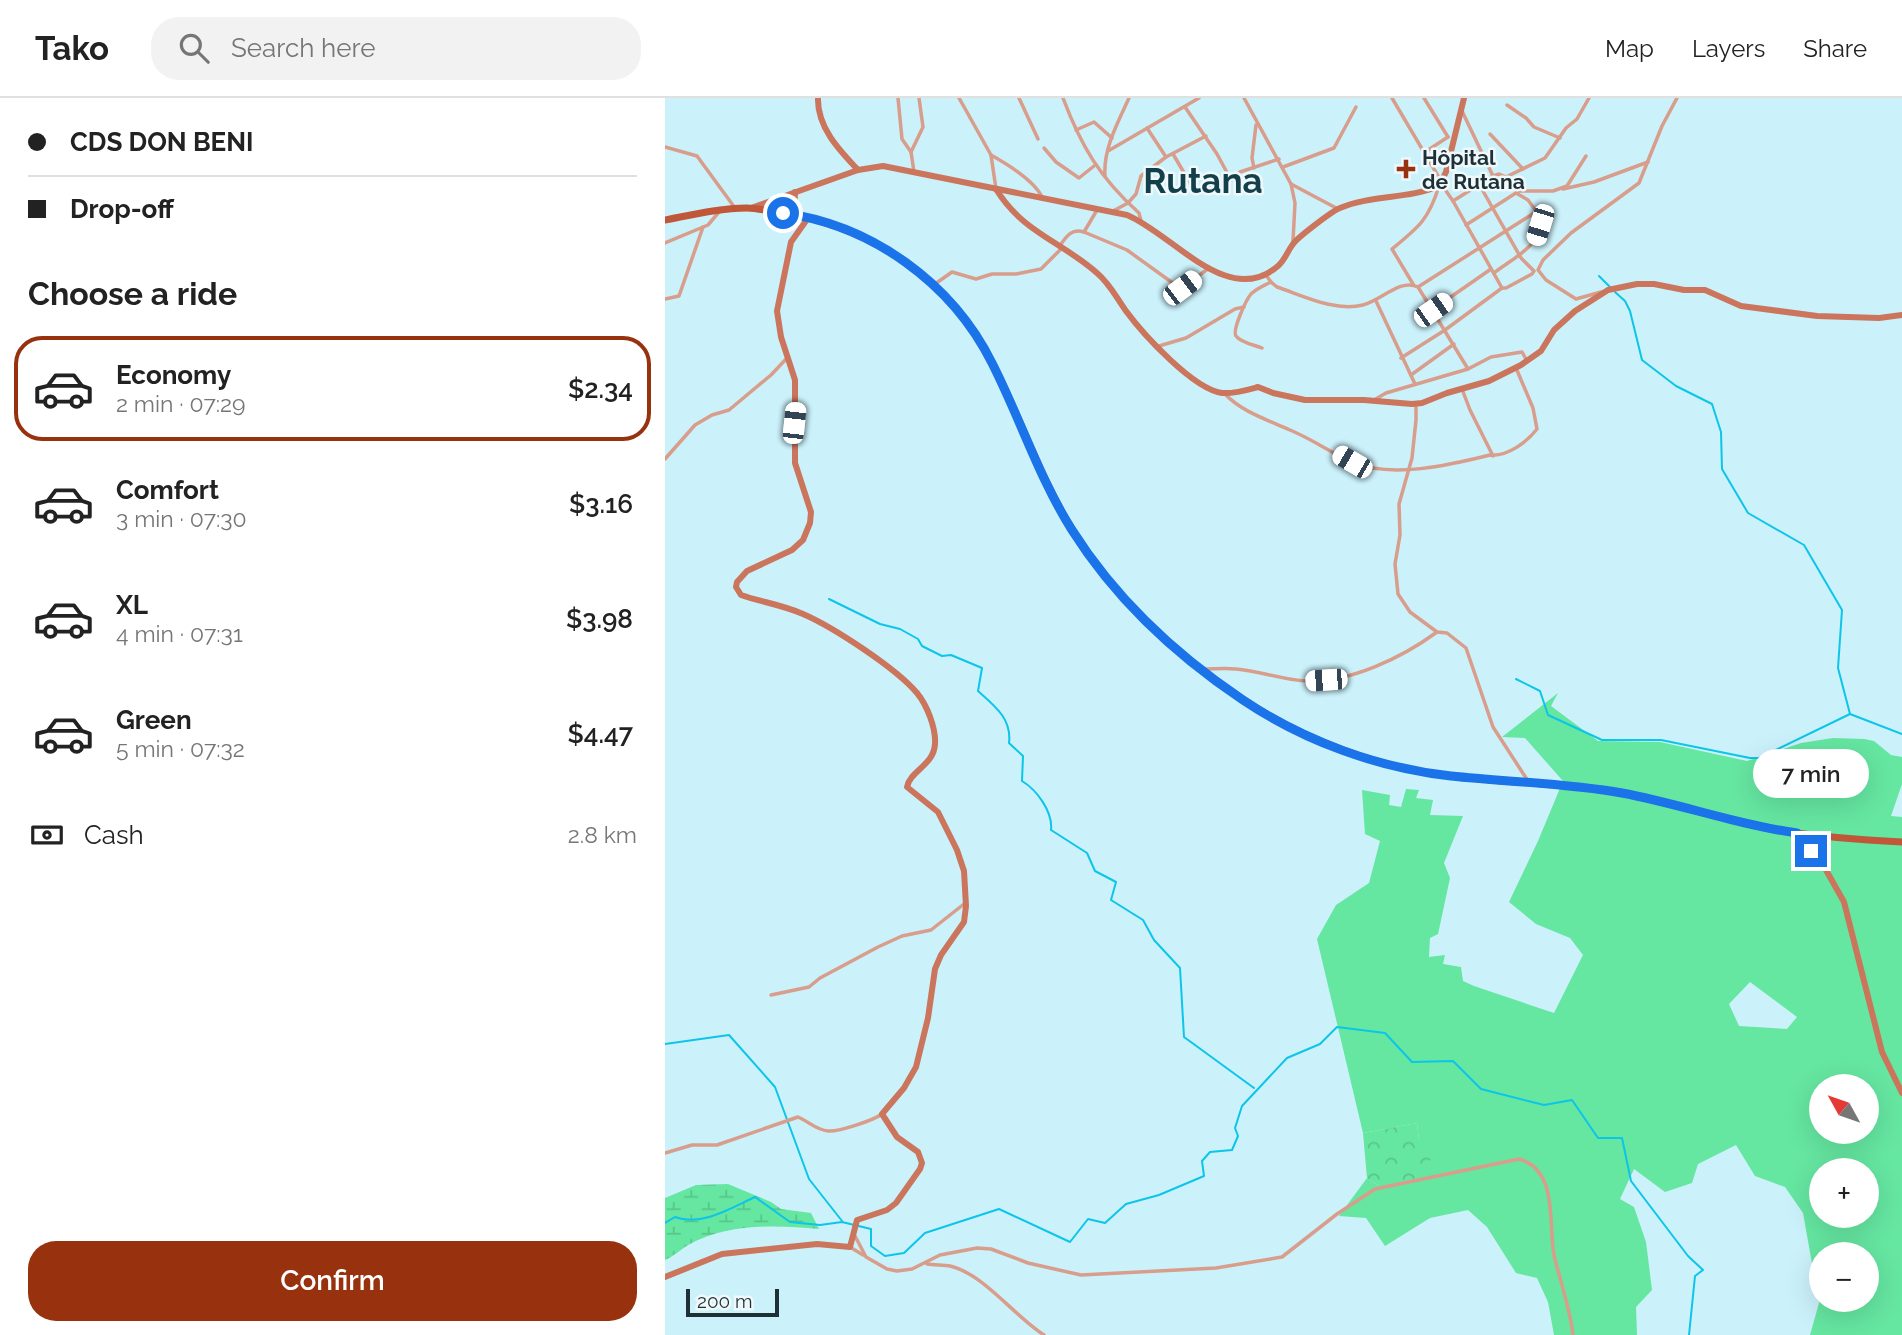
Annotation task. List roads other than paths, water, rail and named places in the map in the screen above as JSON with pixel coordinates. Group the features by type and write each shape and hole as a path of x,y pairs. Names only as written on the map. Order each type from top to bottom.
{"main road":[{"path":"665,220 749,208 794,215 840,227 867,238 903,260 957,309 983,346 1051,490 1070,527 1094,563 1132,607 1202,669 1266,714 1293,729 1354,754 1449,776 1529,782 1625,794 1797,833 1902,842"}],"street":[{"path":"818,98 819,113 828,133 843,155 858,170"},
{"path":"898,98 901,139 911,152 914,172"},
{"path":"911,152 923,127 919,98"},
{"path":"959,98 991,155 996,189 1007,208 1109,283 1126,310 1190,377 1223,393 1236,405 1310,439 1352,462 1364,466 1409,470 1498,456 1511,451 1532,436 1537,429 1534,408 1515,368"},
{"path":"1019,98 1038,139"},
{"path":"1063,98 1094,166 1139,213 1141,221"},
{"path":"1105,178 1104,166 1108,150 1129,98"},
{"path":"1108,150 1199,98"},
{"path":"1392,98 1502,288"},
{"path":"1424,98 1448,137"},
{"path":"1464,98 1432,211 1417,229 1392,249 1468,369"},
{"path":"1453,201 1493,176 1499,174 1506,177 1545,158 1577,119 1589,98"},
{"path":"1677,98 1662,126 1639,183 1571,233 1543,260 1538,270 1546,280 1576,299 1636,284 1654,284 1684,290 1711,291 1741,306 1761,309 1851,318 1902,315"},
{"path":"749,208 858,170 883,166 1113,211 1141,221 1225,277 1256,279 1266,275 1285,260 1293,243 1295,203 1291,184 1283,167 1245,99"},
{"path":"1507,104 1534,127 1560,138"},
{"path":"1185,107 1206,136 1231,180"},
{"path":"1283,167 1334,148 1356,107"},
{"path":"1461,110 1493,176"},
{"path":"1076,130 1094,122 1105,135 1112,138"},
{"path":"1254,168 1252,158 1257,123"},
{"path":"1147,128 1166,157"},
{"path":"1425,153 1456,132"},
{"path":"1490,134 1523,169"},
{"path":"1113,211 1128,203 1136,194 1141,176 1166,157 1206,136"},
{"path":"665,147 697,156 736,209"},
{"path":"1044,148 1056,162 1079,178 1094,166"},
{"path":"1173,154 1196,193 1231,180 1240,172 1279,159"},
{"path":"991,155 1011,165 1038,190 1042,198"},
{"path":"1561,189 1570,183 1586,156"},
{"path":"1467,225 1519,191 1576,188 1648,162"},
{"path":"1291,184 1338,209"},
{"path":"1293,243 1338,209 1441,184"},
{"path":"1401,358 1502,288 1534,271 1518,254 1479,184"},
{"path":"794,215 795,192"},
{"path":"1433,310 1532,246 1540,225 1536,211 1528,200 1516,193"},
{"path":"1084,232 1098,208"},
{"path":"1266,275 1277,287 1345,308 1376,301 1403,285 1415,286 1480,249 1536,211"},
{"path":"665,243 703,227 714,220 719,212"},
{"path":"665,1153 692,1146 717,1145 798,1117 808,1125 830,1132 874,1120 882,1114 904,1088 916,1067 928,1018 935,969 941,955 964,922 964,871 957,849 938,811 907,787 909,780 929,760 935,743 928,715 918,695 882,663 823,624 780,605 741,595 736,587 737,582 747,572 792,550 803,540 810,523 811,512 795,463 795,380 781,337 777,311 791,242 808,218"},
{"path":"665,299 679,296 683,278 703,227"},
{"path":"933,285 952,272 976,279 992,274 1016,274 1041,269 1060,248 1069,233 1078,230 1127,250 1181,289 1209,268"},
{"path":"1262,348 1242,341 1234,330 1248,297 1259,287 1271,282"},
{"path":"1223,393 1258,387 1305,400 1416,404 1489,381 1515,368 1541,351 1554,330 1575,311 1612,290"},
{"path":"1376,301 1415,384"},
{"path":"1159,346 1186,338 1235,309 1244,307"},
{"path":"1411,375 1454,344"},
{"path":"1372,401 1386,393 1468,369 1491,357 1522,352 1527,361"},
{"path":"665,459 695,425 712,415 729,410 788,357"},
{"path":"1462,389 1493,456"},
{"path":"1416,404 1409,470 1399,503 1396,588 1410,612 1437,632 1447,633 1470,652 1493,727 1529,782"},
{"path":"1202,669 1236,669 1306,681 1326,680 1384,663 1415,649 1437,632"},
{"path":"1797,833 1826,870 1844,902 1882,1052 1902,1093"},
{"path":"771,995 809,987 820,978 878,947 902,936 931,930 966,903"},
{"path":"850,1247 855,1236 855,1225 860,1218 887,1210 896,1203 922,1163 918,1152 897,1137 882,1114"},
{"path":"665,1277 722,1254 817,1244 850,1247 887,1269 897,1271 925,1264 940,1255 977,1248 991,1249 1028,1263 1081,1275 1216,1268 1274,1260 1282,1257 1337,1214 1375,1189 1519,1159 1534,1165 1546,1185 1553,1219 1553,1251 1573,1335"},
{"path":"855,1236 866,1257"},
{"path":"925,1264 952,1267 982,1282 1007,1307 1044,1335"}],"waterway":[{"path":"1599,276 1611,288"},
{"path":"1615,292 1625,301 1630,311 1642,360 1676,386 1712,404 1721,432 1722,469 1748,513 1804,545 1842,610 1838,668 1850,714"},
{"path":"829,599 880,624 900,629 918,639 922,646 942,656 951,655 982,668 978,691 1005,720 1009,743 1023,756 1022,781 1043,802 1051,830 1087,853 1095,871 1116,882 1111,900 1143,920 1154,940 1180,968 1184,1037 1254,1088"},
{"path":"1516,679 1540,691 1548,715 1602,740 1661,740 1759,758 1850,714 1902,734"},
{"path":"665,1223 675,1217 695,1220 705,1218 755,1197 790,1222 820,1225 842,1222 871,1229 871,1246 885,1256 904,1253 925,1233 999,1209 1070,1242 1088,1219 1105,1223 1126,1204 1159,1195 1204,1176 1202,1161 1210,1152 1232,1150 1238,1136 1235,1128 1242,1106 1287,1058 1320,1044 1337,1027 1385,1033 1412,1062 1453,1061 1481,1089 1544,1105 1572,1100 1598,1138 1622,1138 1631,1181 1688,1256 1703,1270 1695,1276 1689,1335"},
{"path":"665,1044 729,1035 775,1087 809,1179 842,1221"}],"place":[{"name":"Hôpital de Rutana","path":"1406,169"}],"district":[{"name":"Rutana","path":"1203,180"}]}
